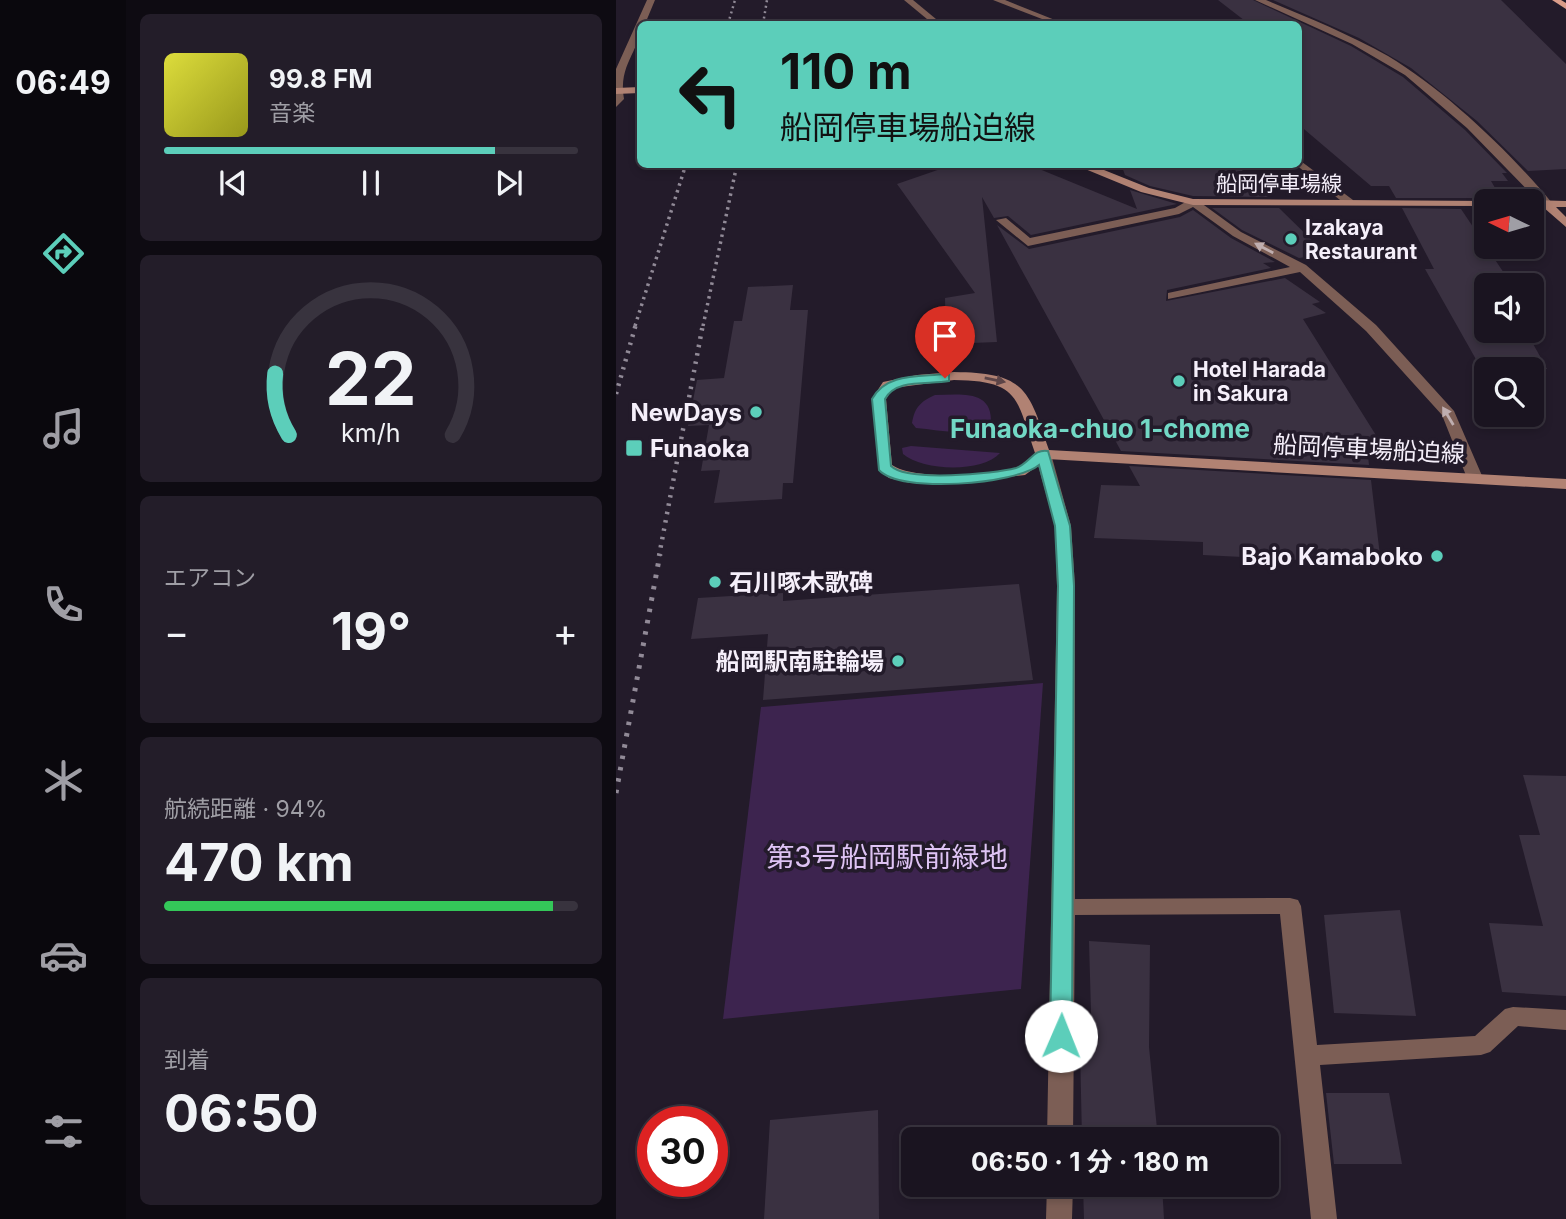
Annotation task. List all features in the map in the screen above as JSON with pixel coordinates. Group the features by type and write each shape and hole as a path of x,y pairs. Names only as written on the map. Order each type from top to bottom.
{"main road":[{"path":"1556,0 1566,7"},
{"path":"616,91 637,90"},
{"name":"船岡停車場線","path":"1088,168 1144,190 1193,202 1474,203"},
{"path":"1546,203 1566,204"},
{"path":"1546,203 1566,223"},
{"path":"973,377 1001,379 1019,393 1043,454 1020,472 927,480 902,477 884,467 879,399 888,385 909,380 973,377"},
{"name":"船岡停車場船迫線","path":"1043,454 1566,484"}],"street":[{"path":"642,21 651,0"},
{"path":"908,0 934,21"},
{"path":"997,0 1053,21"},
{"path":"1259,0 1387,59 1453,110 1546,203"},
{"path":"616,80 637,32"},
{"path":"616,91 619,99 616,104"},
{"path":"1302,165 1349,202"},
{"path":"1002,220 1028,242 1179,211 1193,202 1237,234 1302,268 1371,328 1450,414 1475,478"},
{"path":"1172,296 1302,268"},
{"path":"1043,454 1063,526 1066,586 1060,1127"},
{"path":"1063,907 1290,906 1325,1219"},
{"path":"1307,1056 1481,1045 1513,1016 1566,1020"},
{"path":"1059,1219 1060,1197"}],"green space":[{"path":"935,395 965,395 981,399 987,405 991,424 964,432 916,428 912,423 917,409"},
{"path":"911,446 1000,453 980,464 967,467 938,466 912,460 903,454 902,448"},
{"name":"第3号船岡駅前緑地","path":"1043,683 1021,989 723,1019 761,707"}],"building":[{"path":"1218,0 1253,0 1298,21 1245,21"},
{"path":"1273,0 1501,0 1566,64 1566,169 1528,171 1477,121 1411,68 1359,38"},
{"path":"1302,23 1351,46 1403,77 1465,130 1507,173 1502,173 1508,181 1491,181 1496,189 1474,189 1474,198 1396,198 1389,186 1371,186 1302,127"},
{"path":"943,168 1037,168 1137,209 1130,190 1177,204 1031,235 1008,216 994,218 982,197 997,342 946,344 945,298 975,293 897,184"},
{"path":"1122,168 1240,168 1268,197 1193,196 1150,186 1125,175"},
{"name":"Izakaya Restaurant","path":"1212,208 1279,208 1326,254 1299,258 1242,230"},
{"path":"1402,208 1461,209 1474,228 1474,259 1495,259 1504,273 1474,273 1474,343 1533,343 1540,357 1475,357 1425,269 1434,269"},
{"path":"1193,210 1231,238 1275,262 1263,263 1271,268 1167,290 1166,301 1285,278 1320,302 1312,304 1326,313 1303,319 1384,448 1367,447 1369,465 1121,451 997,225 1029,249 1180,217"},
{"name":"Funaoka","path":"793,285 790,310 808,310 793,483 783,483 782,499 714,503 720,470 701,471 709,425 688,426 697,380 724,378 734,321 742,321 748,287"},
{"path":"1129,466 1371,480 1381,564 1203,555 1203,542 1094,538 1101,485 1140,486"},
{"name":"船岡駅南駐輪場","path":"1019,584 1033,680 763,700 768,634 691,639 698,598 783,593 783,601"},
{"path":"1523,775 1566,776 1566,996 1502,992 1489,923 1543,926 1519,835 1540,835"},
{"path":"1400,910 1416,1016 1334,1013 1324,915"},
{"path":"1089,941 1150,945 1149,1047 1157,1127 1082,1127 1080,1047 1092,1047"},
{"path":"1326,1093 1389,1093 1402,1164 1334,1164"},
{"path":"878,1110 879,1219 764,1219 770,1120"},
{"path":"1083,1197 1163,1197 1164,1219 1084,1219"}],"railway":[{"path":"729,21 735,0"},
{"path":"764,21 767,0"},
{"path":"635,326 685,168"},
{"path":"703,326 736,168"},
{"path":"616,394 636,324"},
{"path":"659,556 703,324"},
{"path":"616,793 660,554"}],"place":[{"name":"Izakaya Restaurant","path":"1291,239"},
{"name":"Hotel Harada in Sakura","path":"1179,381"},
{"name":"NewDays","path":"756,412"},
{"name":"Funaoka","path":"634,448"},
{"name":"Bajo Kamaboko","path":"1437,556"},
{"name":"石川啄木歌碑","path":"715,582"},
{"name":"船岡駅南駐輪場","path":"898,661"}],"district":[{"name":"Funaoka-chuo 1-chome","path":"1100,428"}],"route":[{"path":"945,378 897,383 888,385 883,391 879,399 884,467 902,477 927,480 973,477 1020,472 1043,454 1063,526 1066,586 1066,814 1061,1036"}]}
